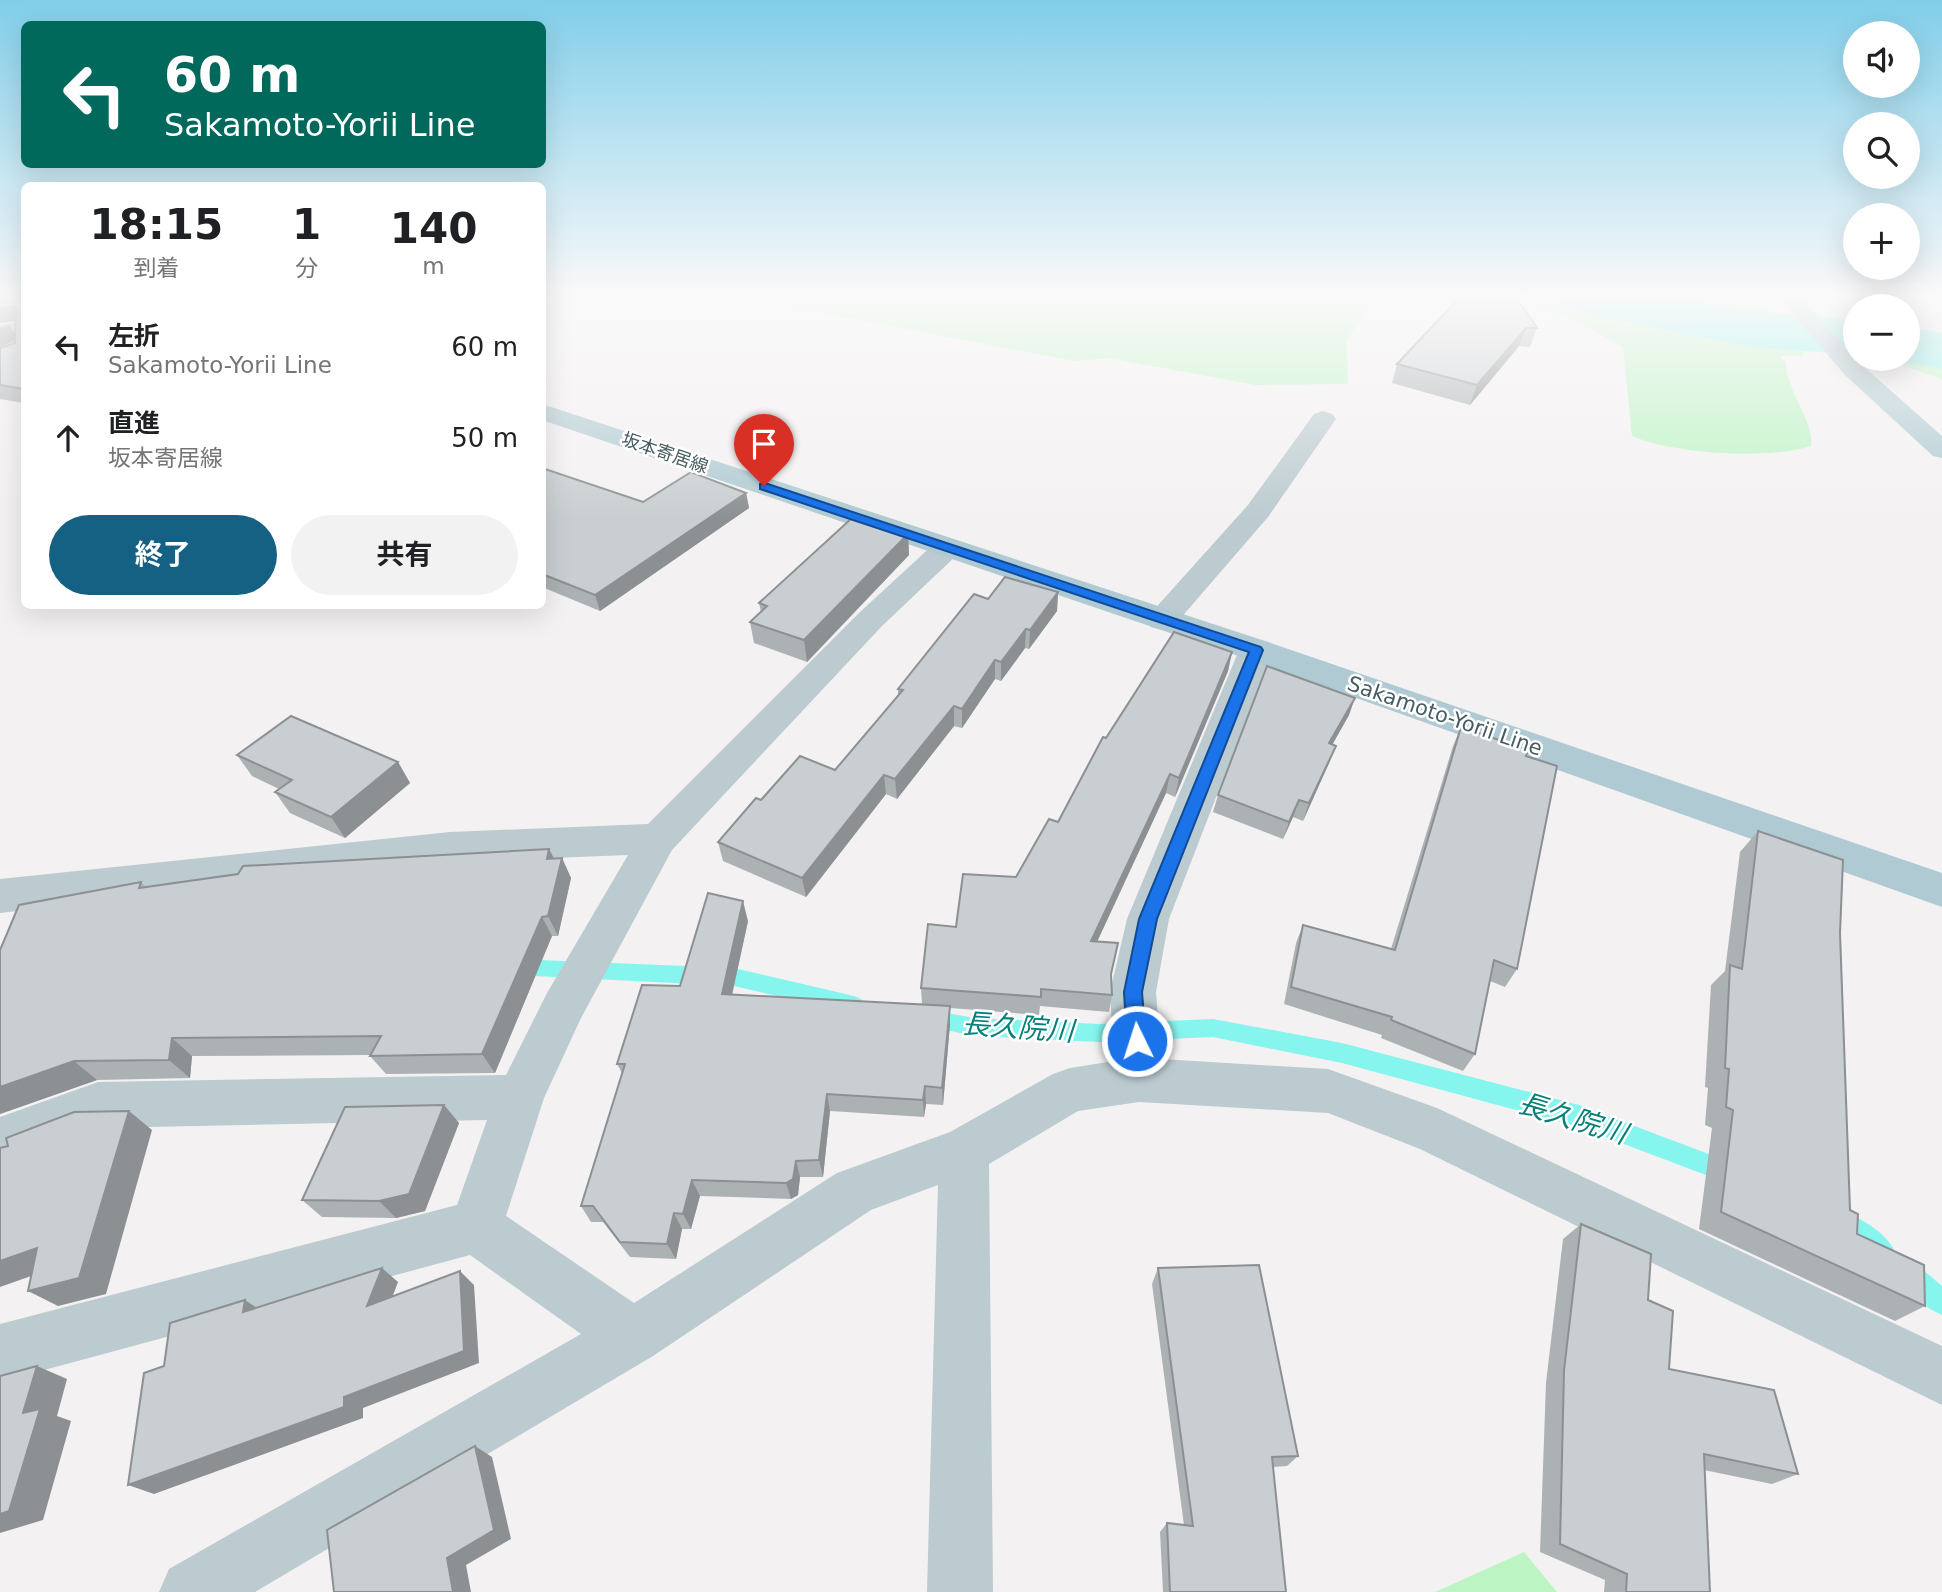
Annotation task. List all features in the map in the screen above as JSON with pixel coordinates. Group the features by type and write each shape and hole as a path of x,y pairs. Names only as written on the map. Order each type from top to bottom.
{"main road":[{"path":"1853,370 1942,450"},
{"name":"坂本寄居線","path":"546,412 947,548"},
{"name":"Sakamoto-Yorii Line","path":"947,548 1256,650 1942,890"}],"street":[{"path":"1162,620 1258,511 1323,419"},
{"path":"476,1227 520,1097 562,1007 658,839 871,619 947,548"},
{"path":"1139,1073 1133,992 1148,919 1256,650"},
{"path":"0,896 450,848 658,839"},
{"path":"192,1592 633,1336 855,1191 964,1150 1070,1090 1139,1073 1328,1091 1437,1132 1942,1376"},
{"path":"0,1141 98,1105 520,1097"},
{"path":"960,1592 964,1150"},
{"path":"0,1353 476,1227 633,1336"}],"green space":[{"path":"1176,370 1347,370 1348,384 1256,385"},
{"path":"1625,370 1787,370 1808,426 1811,446 1771,453 1721,453 1671,447 1632,436"},
{"path":"1920,370 1942,370 1942,379 1919,371"},
{"path":"1524,1552 1557,1592 1435,1592"}],"building":[{"path":"0,370 21,370 21,388 0,385"},
{"path":"1421,370 1490,370 1477,385"},
{"path":"546,469 643,502 691,472 746,493 595,595 546,576"},
{"path":"853,517 908,534 804,640 750,622 767,606 759,603"},
{"path":"1005,577 1058,592 1030,630 1026,629 1001,662 995,660 962,709 954,706 895,779 884,775 802,878 718,842 756,798 761,800 800,756 835,770 903,690 898,689 974,594 988,599"},
{"path":"1174,632 1232,652 1179,778 1170,774 1091,941 1118,943 1111,974 1112,995 1041,989 1041,997 921,988 928,924 956,927 963,874 1016,877 1049,819 1058,822 1103,737 1106,738"},
{"path":"1267,666 1355,698 1329,743 1336,746 1309,803 1299,800 1289,822 1218,795"},
{"path":"291,716 398,762 331,817 275,792 292,780 237,755"},
{"path":"1461,727 1528,750 1526,756 1557,766 1517,969 1494,960 1475,1054 1391,1020 1392,1017 1291,987 1303,925 1395,950"},
{"path":"1758,831 1843,860 1840,933 1850,1210 1858,1214 1857,1234 1924,1265 1925,1306 1721,1212 1733,1110 1726,1107 1729,1069 1725,1068 1730,965 1742,969"},
{"path":"549,849 547,859 562,858 548,916 542,917 482,1054 370,1056 381,1036 172,1038 169,1060 74,1061 0,1087 0,950 19,905 141,882 139,888 238,874 243,866"},
{"path":"708,893 743,901 722,994 950,1006 942,1088 925,1086 923,1100 827,1094 819,1160 796,1161 793,1179 786,1183 692,1180 683,1214 674,1213 667,1244 620,1242 593,1206 581,1206 625,1064 617,1064 642,985 680,986"},
{"path":"444,1105 409,1194 379,1201 302,1200 345,1107"},
{"path":"129,1111 79,1278 28,1291 37,1248 0,1261 0,1148 8,1146 6,1138 74,1112"},
{"path":"1581,1224 1651,1254 1648,1300 1673,1311 1669,1369 1774,1390 1798,1474 1704,1454 1710,1592 1626,1592 1627,1574 1560,1544 1564,1371"},
{"path":"1259,1265 1298,1456 1272,1457 1286,1592 1170,1592 1167,1523 1193,1526 1158,1268"},
{"path":"382,1268 367,1306 460,1271 464,1351 344,1397 344,1407 128,1485 144,1373 164,1366 170,1323 245,1300 243,1312"},
{"path":"37,1366 23,1413 40,1409 9,1511 0,1514 0,1376"},
{"path":"475,1446 494,1530 447,1558 453,1592 334,1592 327,1530"}],"waterway":[{"name":"長久院川","path":"515,967 734,977 854,1005"},
{"name":"長久院川","path":"926,1018 974,1027 1099,1033 1213,1028 1342,1053 1579,1116 1727,1172"},
{"name":"長久院川","path":"1836,1220 1852,1227 1884,1254"},
{"name":"長久院川","path":"1906,1272 1942,1302"}],"route":[{"path":"764,486 1256,650 1148,919 1133,992 1137,1041"}]}
